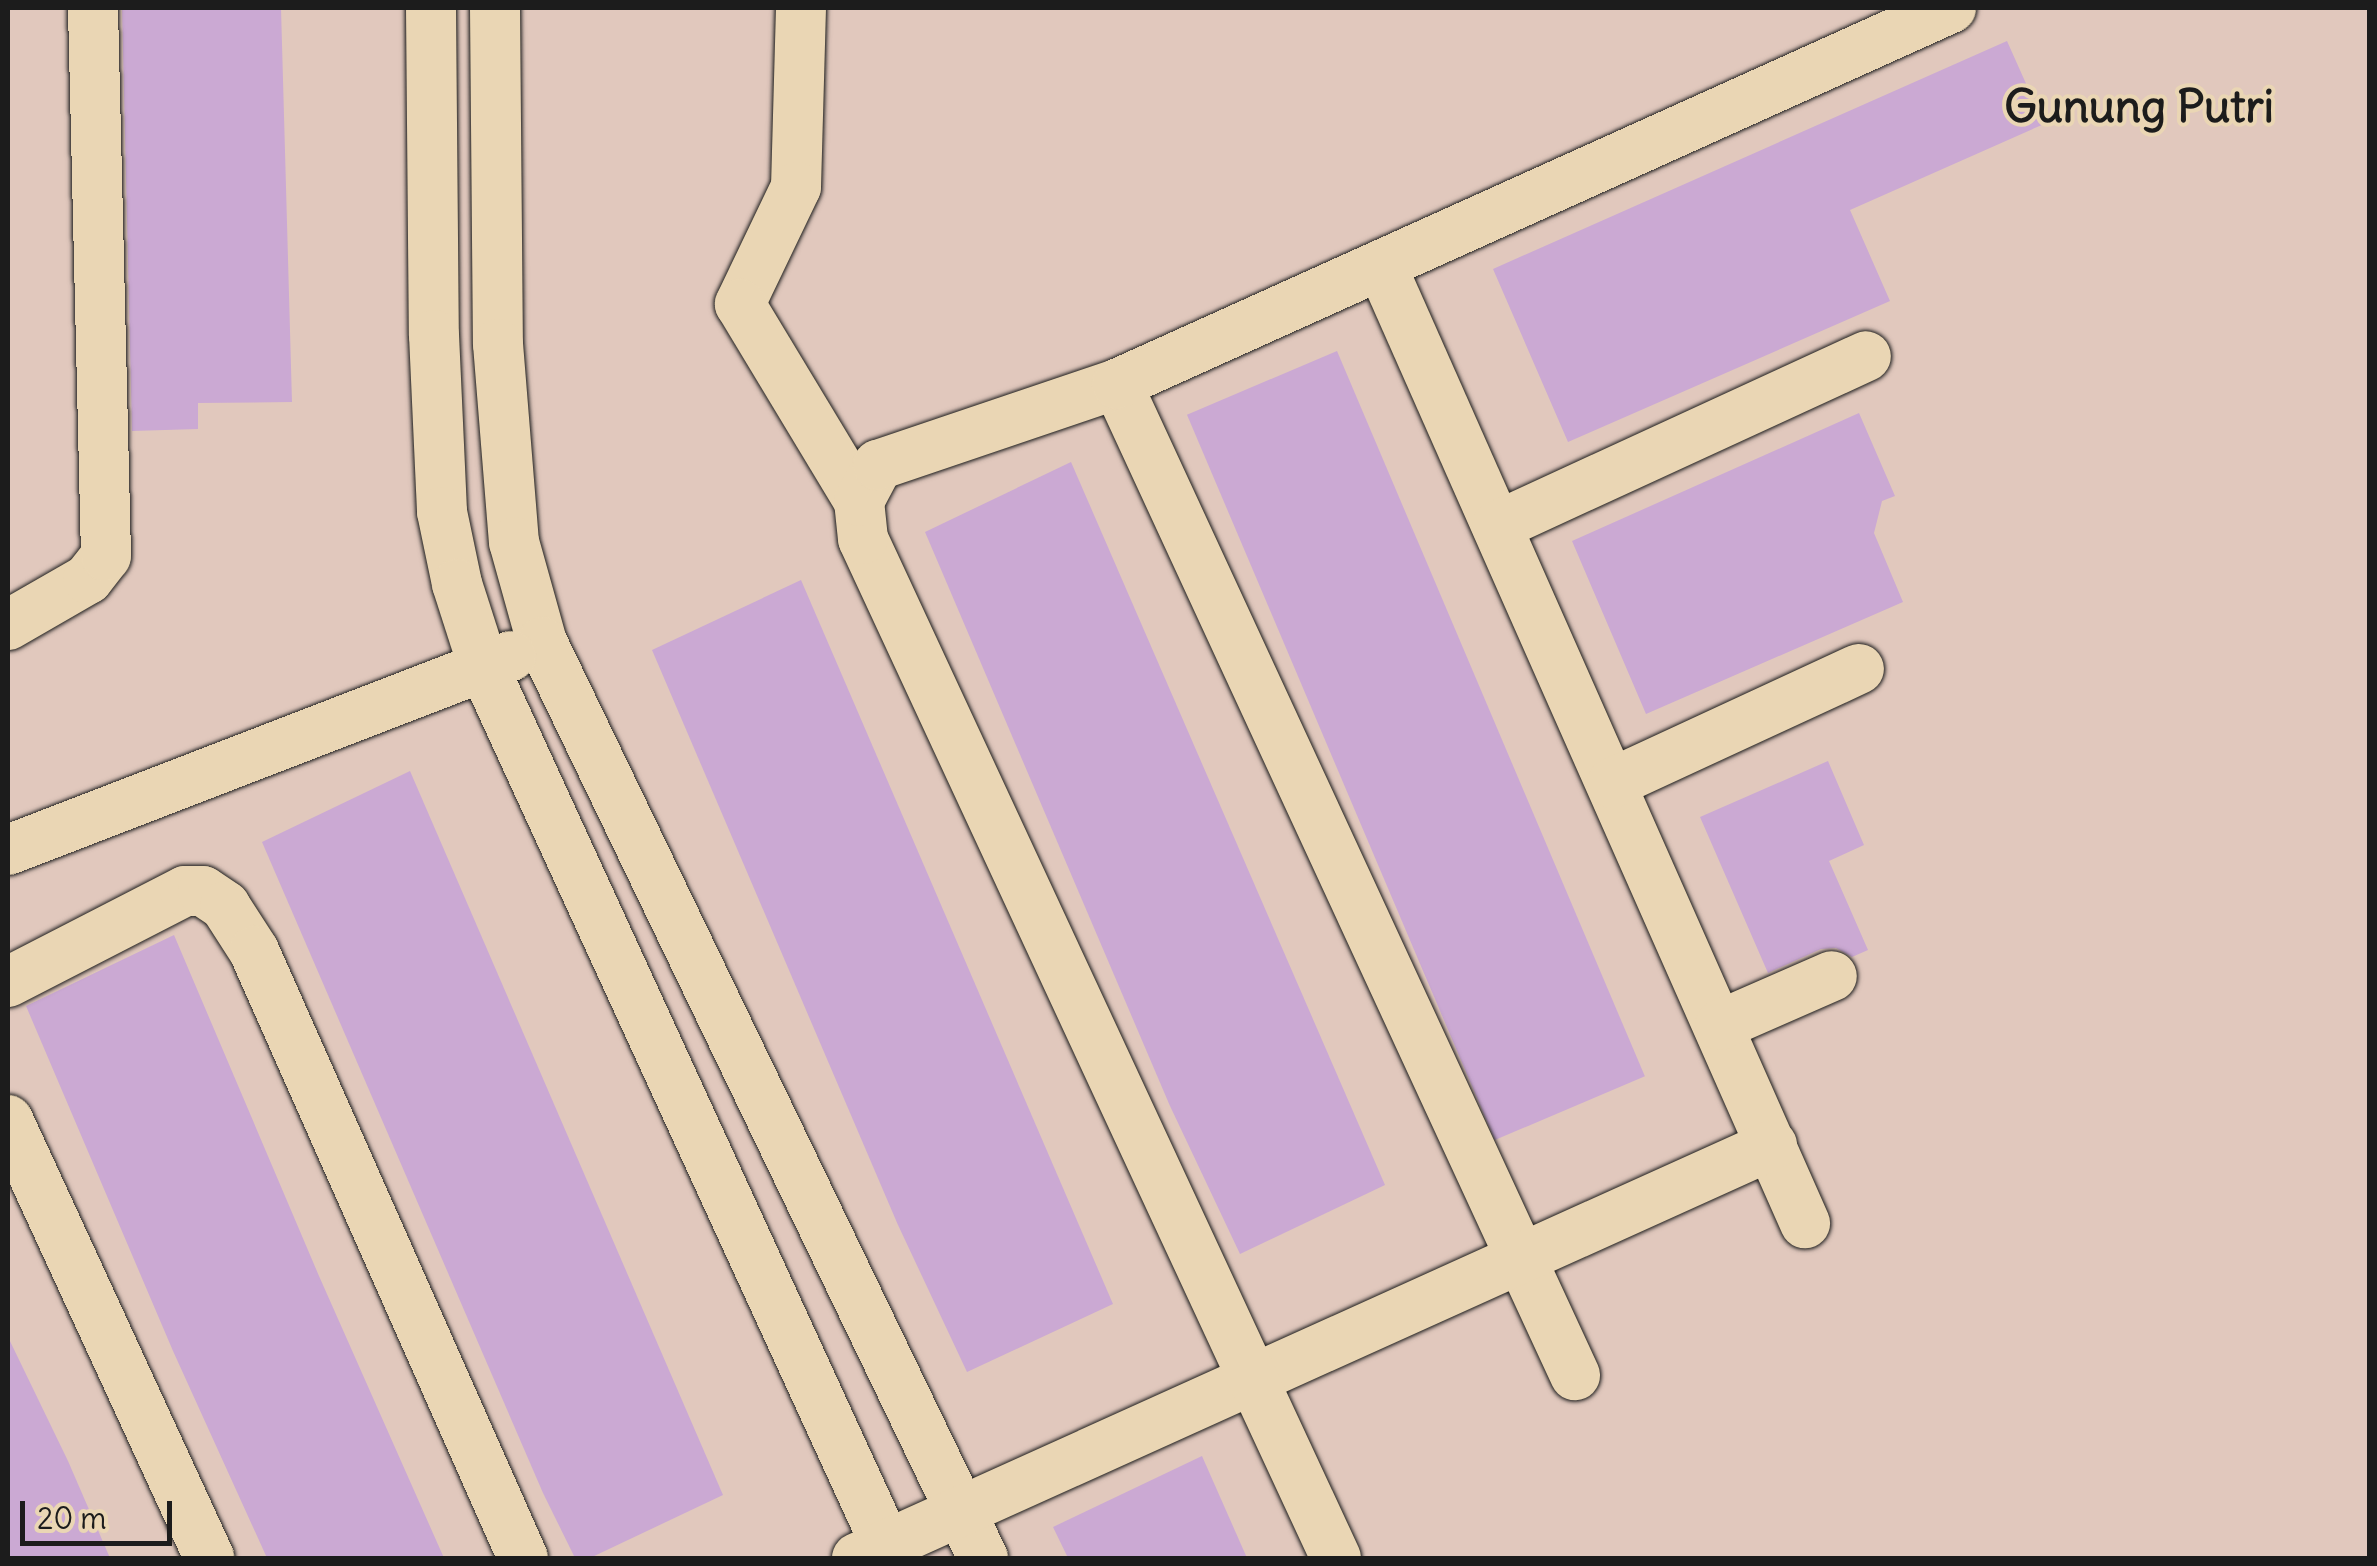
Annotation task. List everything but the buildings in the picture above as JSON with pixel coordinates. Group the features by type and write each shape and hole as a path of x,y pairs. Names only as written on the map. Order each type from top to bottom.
{"street":[{"path":"8,625 88,579 106,556 93,8"},
{"path":"431,8 434,335 442,512 457,584 484,668 879,1554 962,1510 1772,1145"},
{"path":"495,8 498,344 514,542 542,642 983,1558"},
{"path":"801,8 796,188 740,304 859,501 863,539 1336,1558"},
{"path":"859,501 878,465 1117,384 1951,8"},
{"path":"1382,265 1805,1223"},
{"path":"1497,526 1866,356"},
{"path":"1117,384 1575,1374"},
{"path":"8,850 484,668 542,642"},
{"path":"1612,783 1859,668"},
{"path":"8,982 185,891 203,891 226,906 254,950 522,1558"},
{"path":"1720,1025 1832,976"},
{"path":"8,1120 209,1558"}],"district":[{"name":"Gunung Putri","path":"2139,107"}]}
